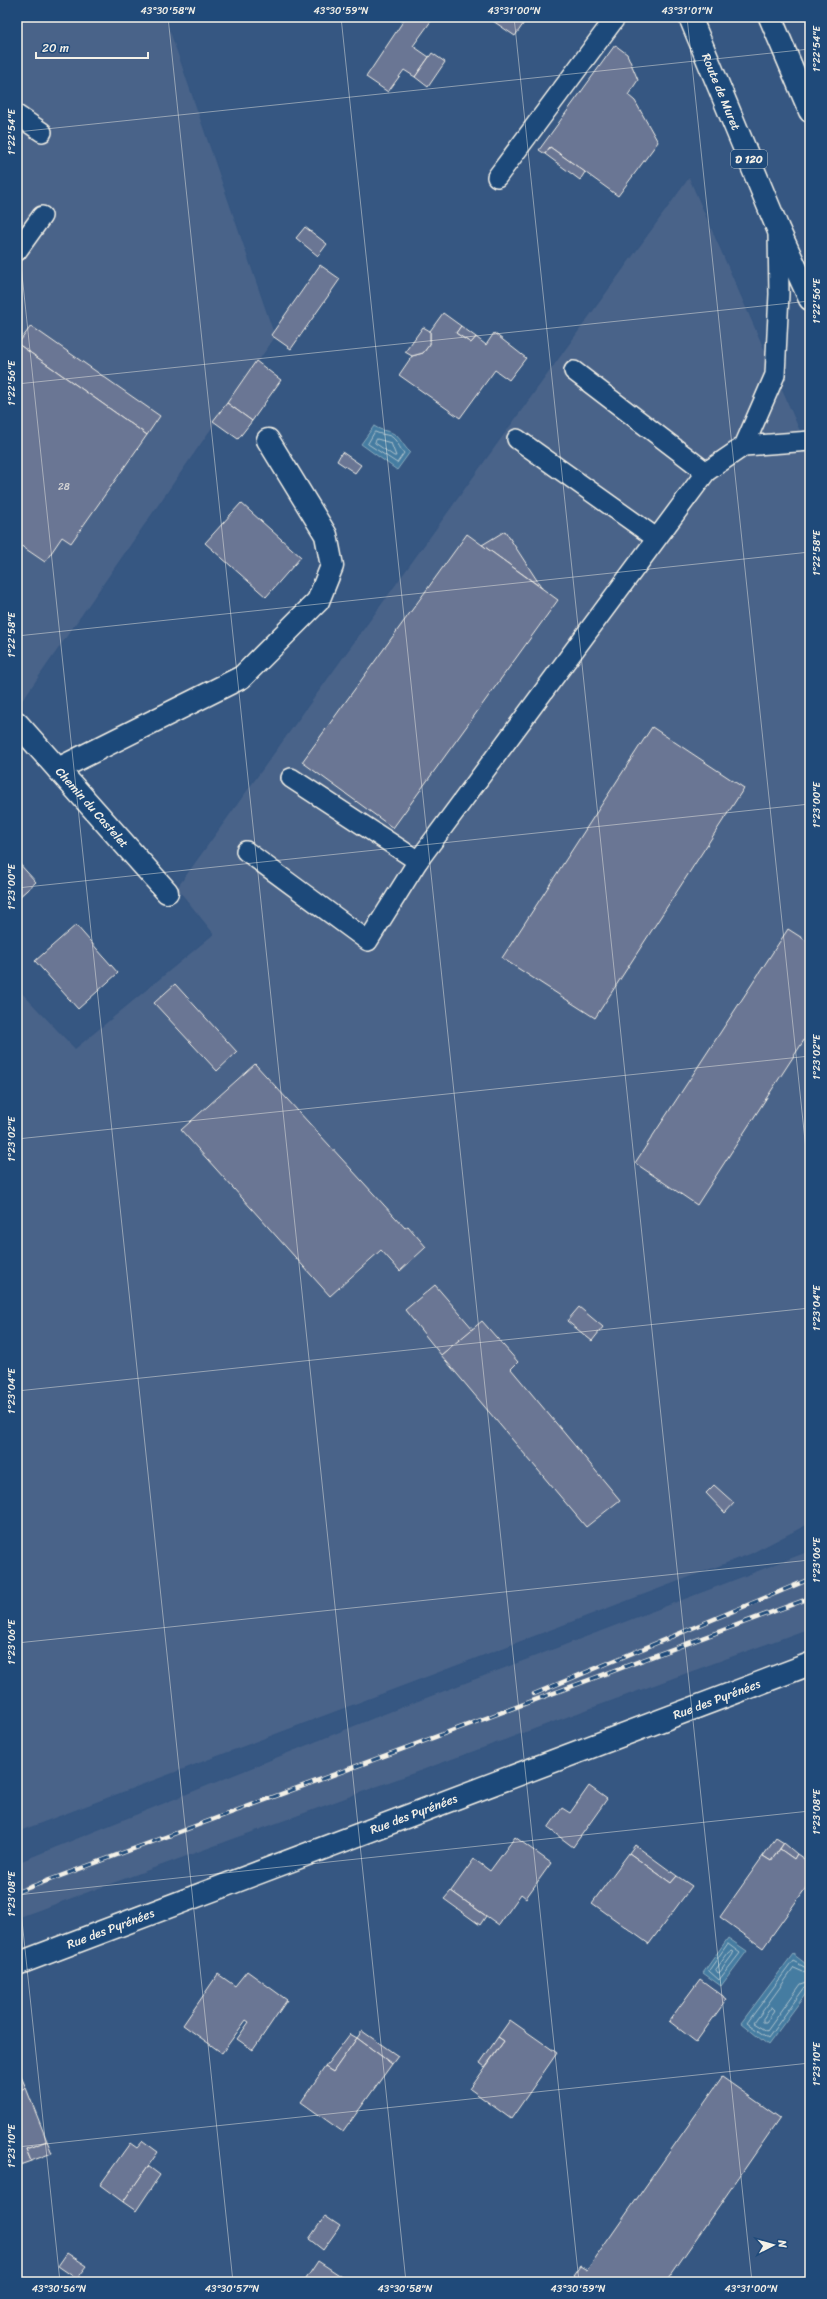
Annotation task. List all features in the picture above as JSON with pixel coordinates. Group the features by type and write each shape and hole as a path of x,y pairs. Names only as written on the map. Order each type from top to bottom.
{"street":[{"name":"Route de Muret","path":"690,17 778,229 810,300"},
{"path":"770,17 810,111"},
{"path":"58,769 242,678 318,601 332,566 326,535 268,440"},
{"name":"Chemin du Castelet","path":"17,723 167,892"},
{"name":"Rue des Pyrénées","path":"17,1964 810,1664"}],"lane":[{"path":"497,177 616,17"},
{"path":"17,115 42,132"},
{"path":"17,251 42,216"},
{"path":"744,446 775,375 779,294 778,229"},
{"path":"574,371 706,472"},
{"path":"517,439 656,538"},
{"path":"246,851 368,941 418,861 706,472 744,446 810,440"},
{"path":"291,778 418,861"}],"shaded area":[{"path":"17,17 165,17 275,337 21,702 17,698"},
{"path":"689,178 810,454 810,1523 750,1554 17,1832 17,988 75,1049 214,934 177,888"},
{"path":"810,1551 810,1628 17,1918 17,1863 379,1716"}],"water":[{"path":"374,426 396,435 410,452 397,470 361,444"},
{"path":"728,1938 747,1951 721,1986 703,1973"},
{"path":"793,1954 810,1967 810,1988 768,2045 741,2023"}],"building":[{"path":"406,17 434,17 413,46 429,57 415,77 404,70 388,92 366,77"},
{"path":"496,17 528,17 515,36 493,21"},
{"path":"615,45 627,54 638,80 628,95 635,101 658,142 618,196 550,147 545,154 539,150"},
{"path":"432,53 445,62 428,87 415,77"},
{"path":"550,147 585,172 580,180 545,154"},
{"path":"305,227 327,244 318,256 296,238"},
{"path":"320,265 340,279 291,349 271,335"},
{"path":"443,313 461,326 456,333 471,343 476,337 486,345 494,333 526,358 509,380 495,370 460,418 399,375 412,356 423,353 430,344 430,331"},
{"path":"31,326 160,416 147,435 18,344"},
{"path":"461,326 476,337 471,343 456,333"},
{"path":"423,327 430,331 430,344 423,353 412,356 405,352"},
{"path":"18,344 147,435 71,543 62,537 45,562 17,543"},
{"path":"256,361 281,380 252,421 227,403"},
{"path":"227,403 252,421 238,439 213,421"},
{"path":"342,452 361,465 355,473 337,461"},
{"path":"241,503 301,557 266,597 205,543"},
{"path":"505,531 542,588 482,545"},
{"path":"467,534 558,600 393,828 302,762"},
{"path":"652,727 744,788 595,1018 502,958"},
{"path":"17,861 36,882 17,899"},
{"path":"76,925 118,973 78,1009 35,961"},
{"path":"788,929 810,943 810,1031 697,1205 635,1163"},
{"path":"175,984 237,1052 217,1071 154,1003"},
{"path":"255,1064 405,1228 408,1226 426,1247 400,1271 381,1250 330,1296 181,1130"},
{"path":"435,1285 473,1329 441,1355 405,1310"},
{"path":"579,1307 603,1327 592,1341 567,1321"},
{"path":"482,1321 518,1362 511,1369 620,1500 586,1527 441,1355"},
{"path":"714,1485 734,1503 725,1513 706,1493"},
{"path":"589,1786 607,1799 573,1847 548,1828 562,1808 570,1813"},
{"path":"515,1837 551,1863 526,1898 521,1894 499,1925 451,1891 474,1859 490,1871"},
{"path":"776,1838 784,1843 771,1861 763,1856"},
{"path":"784,1843 797,1854 794,1859 780,1849"},
{"path":"635,1845 677,1876 671,1883 629,1853"},
{"path":"780,1849 794,1859 797,1854 810,1863 810,1882 763,1948 720,1917 763,1856 771,1861"},
{"path":"629,1853 671,1883 677,1876 692,1886 649,1944 592,1903"},
{"path":"451,1891 486,1916 480,1925 444,1899"},
{"path":"247,1971 287,2000 253,2050 237,2039 249,2022 246,2020 222,2053 183,2025 218,1974 235,1986"},
{"path":"700,1979 727,1999 696,2042 669,2021"},
{"path":"510,2020 557,2053 511,2119 470,2089 504,2041 498,2037"},
{"path":"362,2031 398,2056 392,2064 357,2038"},
{"path":"350,2034 357,2038 333,2072 325,2067"},
{"path":"498,2037 504,2041 485,2067 480,2063"},
{"path":"357,2038 392,2064 343,2132 301,2102 325,2067 333,2072"},
{"path":"17,2067 26,2088 17,2091"},
{"path":"722,2077 780,2118 666,2282 579,2282 573,2276 580,2266 587,2270"},
{"path":"26,2088 47,2141 26,2149 31,2161 17,2166 17,2091"},
{"path":"47,2141 52,2153 31,2161 26,2149"},
{"path":"143,2141 158,2152 123,2202 100,2185 130,2143 137,2148"},
{"path":"148,2166 160,2175 136,2211 123,2202"},
{"path":"325,2216 340,2226 323,2250 309,2239"},
{"path":"67,2253 87,2266 77,2279 58,2266"},
{"path":"318,2261 350,2282 304,2282"}],"railway":[{"path":"534,1694 810,1579"},
{"path":"17,1892 810,1598"}]}
